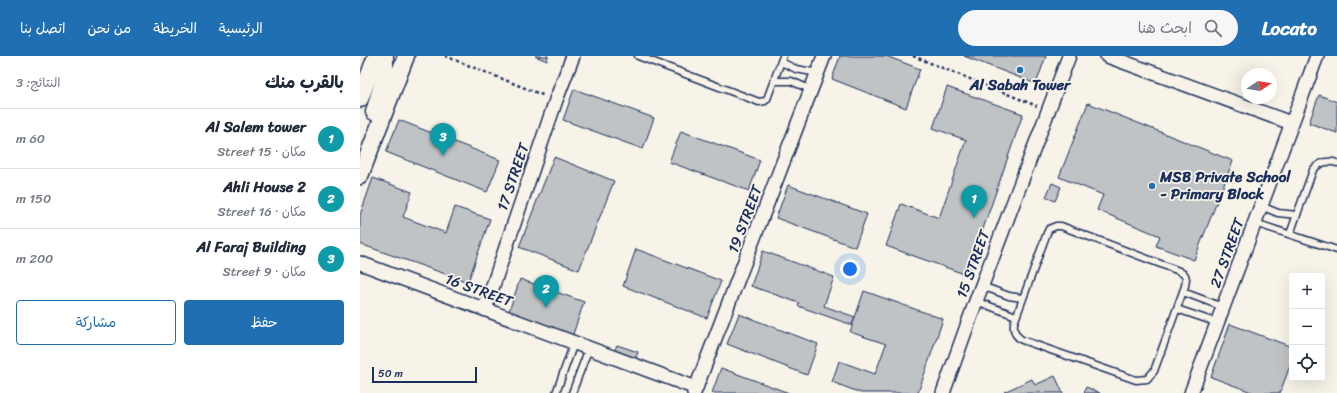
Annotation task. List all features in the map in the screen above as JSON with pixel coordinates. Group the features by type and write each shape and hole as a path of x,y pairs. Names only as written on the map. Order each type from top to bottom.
{"street":[{"path":"360,99 376,56"},
{"path":"371,147 373,115 385,74 385,56"},
{"path":"360,176 406,56"},
{"name":"17 STREET","path":"485,309 556,100 573,56"},
{"name":"19 STREET","path":"695,390 824,56"},
{"name":"15 STREET","path":"943,393 1068,56"},
{"path":"1107,56 1292,123"},
{"name":"27 STREET","path":"1191,393 1317,56"},
{"name":"16 STREET","path":"361,264 574,342 695,390"}],"lane":[{"path":"638,56 759,102 767,99 782,59 796,69 818,73"},
{"path":"774,81 791,81 812,90"},
{"path":"1290,234 1313,170 1318,164 1324,162 1331,161 1337,163"},
{"path":"1261,206 1278,213 1297,215"},
{"path":"1255,223 1337,250"},
{"path":"1056,226 1060,226 1182,272 1186,279 1183,292 1154,371 1147,379 1142,381 1022,340 1018,338 1014,331 1014,323 1022,298 1047,233 1049,229 1056,226"},
{"path":"982,286 1009,296 1022,298"},
{"path":"1183,292 1223,307"},
{"path":"976,302 1016,316"},
{"path":"1177,309 1218,323"},
{"path":"556,393 574,342"},
{"path":"572,393 589,348"}],"path":[{"path":"445,56 556,100"},
{"path":"913,56 1047,110"}],"building":[{"path":"535,56 548,56 547,61"},
{"path":"840,56 886,56 920,69 906,108 832,79"},
{"name":"Al Sabah Tower","path":"964,56 1046,56 1036,84"},
{"path":"947,87 1023,114 967,275 886,246 901,204 939,218 966,140 933,128"},
{"path":"574,89 654,118 643,149 563,120"},
{"path":"1319,95 1337,102 1337,133 1309,123"},
{"name":"MSB Private School - Primary Block","path":"1088,103 1233,161 1194,260 1156,246 1160,236 1097,210 1103,195 1059,177"},
{"path":"399,120 500,160 487,192 386,152"},
{"path":"681,131 760,160 749,191 669,162"},
{"path":"554,157 614,181 579,270 519,247"},
{"path":"373,178 412,192 403,217 446,233 455,207 490,219 468,282 360,244 360,215"},
{"path":"1052,183 1061,187 1055,201 1046,197"},
{"path":"788,185 867,214 855,247 776,218"},
{"path":"636,249 721,281 707,318 623,286"},
{"path":"763,251 834,277 824,306 855,317 852,325 798,306 799,303 751,286"},
{"path":"520,279 584,302 572,337 508,314"},
{"path":"864,291 943,319 918,393 861,393 832,382 839,361 875,374 886,344 850,332"},
{"path":"739,314 818,344 807,375 727,344"},
{"path":"1230,324 1289,346 1289,368 1280,393 1254,393 1211,377"},
{"path":"617,345 638,352 635,360 614,352"},
{"path":"721,368 789,393 712,393"},
{"path":"1055,376 1063,393 1004,392 1032,379 1035,385"},
{"path":"1086,387 1100,393 1084,393"}],"place":[{"name":"Al Sabah Tower","path":"1020,70"},
{"name":"Al Faraj Building","path":"443,156"},
{"name":"MSB Private School - Primary Block","path":"1152,186"},
{"name":"Al Salem tower","path":"974,218"},
{"name":"Ahli House 2","path":"546,308"}]}
